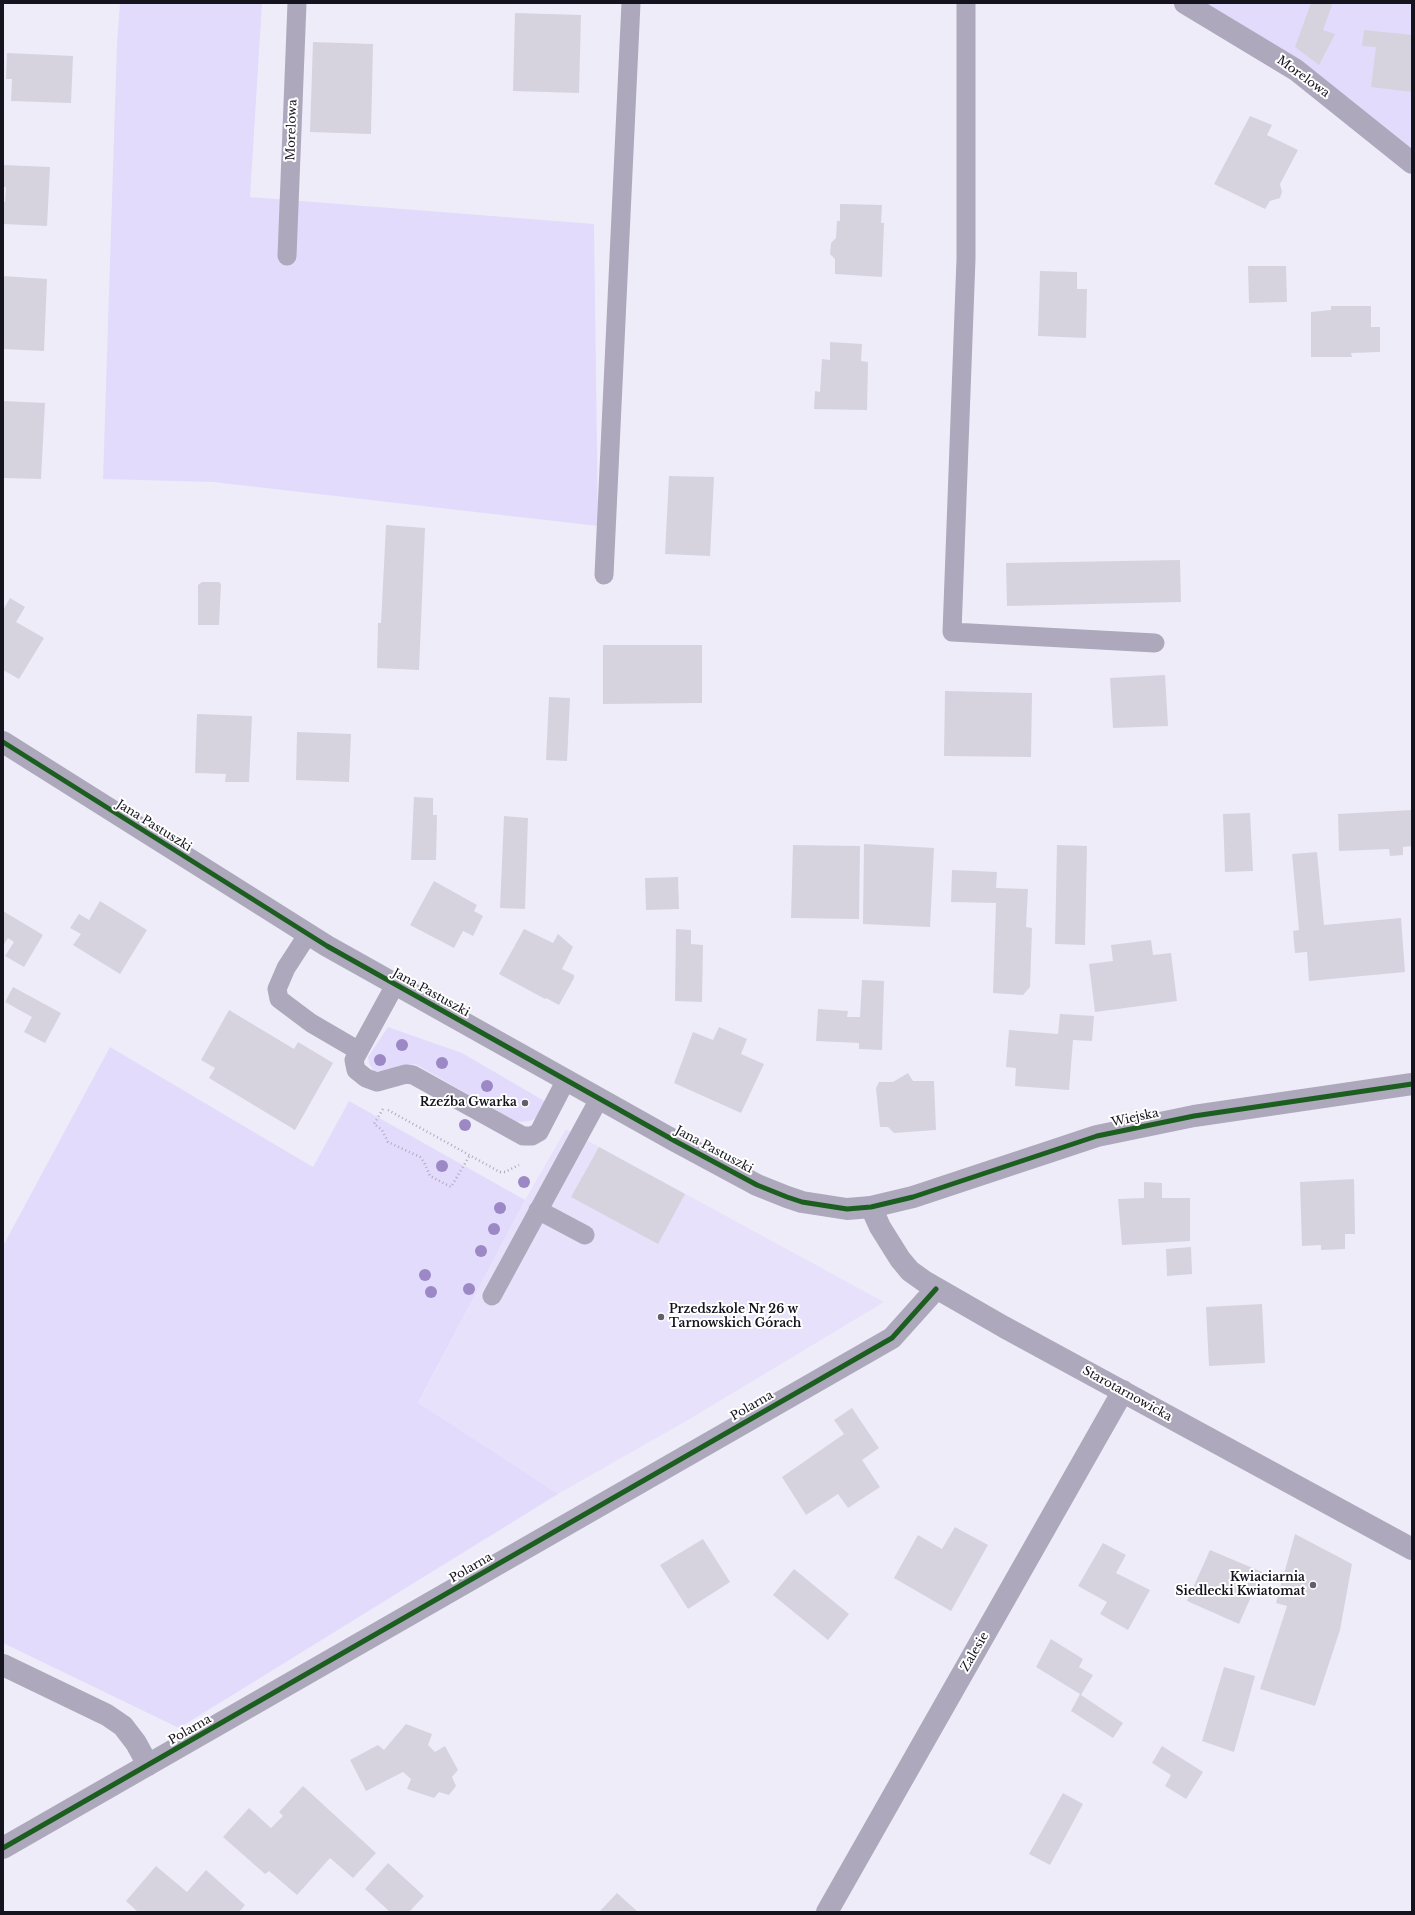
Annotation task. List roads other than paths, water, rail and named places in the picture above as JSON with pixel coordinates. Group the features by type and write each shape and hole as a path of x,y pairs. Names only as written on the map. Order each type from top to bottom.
{"street":[{"name":"Morelowa","path":"1185,3 1296,70 1412,163"},
{"name":"Jana Pastuszki","path":"3,742 308,934 395,985 675,1141 780,1195 822,1206 847,1209 871,1208"},
{"name":"Wiejska","path":"871,1208 913,1197 1097,1136 1194,1116 1412,1084"},
{"name":"Starotarnowicka","path":"871,1208 880,1228 900,1259 910,1271 936,1289 1412,1549"},
{"name":"Polarna","path":"3,1848 892,1338 936,1289"},
{"name":"Zalesie","path":"827,1912 1123,1391"},
{"path":"3,1665 107,1715 123,1726 136,1743 148,1765"}],"lane":[{"name":"Morelowa","path":"287,256 297,3"},
{"path":"604,575 631,3"},
{"path":"966,3 966,259 952,632 1155,643"},
{"path":"308,934 286,968 277,989 279,999 311,1023 359,1051"},
{"path":"395,985 354,1060 356,1070 366,1078 377,1082 406,1074 412,1075 523,1136 532,1136 539,1132 566,1080"},
{"path":"492,1296 599,1099"},
{"path":"538,1210 585,1235"}],"place":[{"name":"Rzeźba Gwarka","path":"525,1103"},
{"name":"Przedszkole Nr 26 w Tarnowskich Górach","path":"661,1317"},
{"name":"Kwiaciarnia Siedlecki Kwiatomat","path":"1313,1585"}]}
